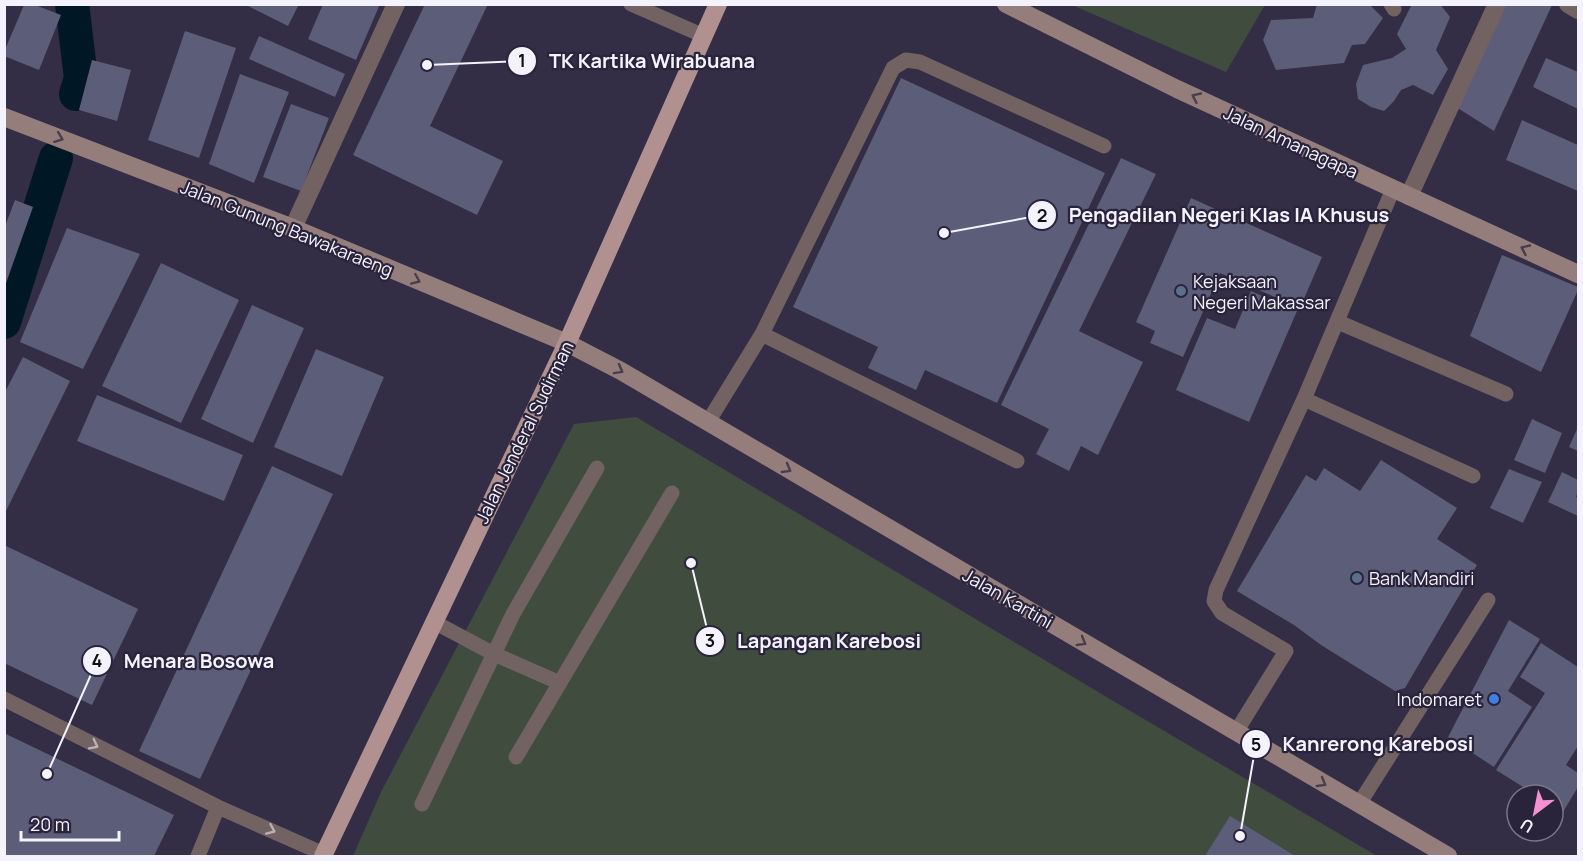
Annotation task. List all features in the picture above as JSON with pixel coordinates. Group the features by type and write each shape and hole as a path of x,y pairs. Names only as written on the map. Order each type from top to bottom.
{"main road":[{"name":"Jalan Jenderal Sudirman","path":"323,855 567,343 718,4"}],"street":[{"path":"293,228 396,4"},
{"name":"Jalan Amanagapa","path":"1006,4 1177,89 1578,274"},
{"path":"1401,192 1497,4"},
{"path":"1568,4 1578,10"},
{"name":"Jalan Gunung Bawakaraeng","path":"4,117 293,228 567,343"},
{"name":"Jalan Kartini","path":"567,343 621,371 1448,856"}],"lane":[{"path":"631,4 704,36"},
{"path":"708,422 762,334 893,68 906,60 920,62 1104,146"},
{"path":"1236,732 1286,651 1222,613 1214,601 1216,590 1338,321 1401,192"},
{"path":"1338,321 1506,394"},
{"path":"762,334 1017,461"},
{"path":"1304,399 1473,476"},
{"path":"422,804 513,614 597,468"},
{"path":"516,757 672,493"},
{"path":"1359,804 1488,600"},
{"path":"434,622 494,654 560,683"},
{"path":"4,699 218,807 323,855"},
{"path":"198,856 218,807"}],"green space":[{"path":"1072,5 1265,5 1226,72"},
{"path":"636,417 1377,856 353,856 381,792 574,424"}],"building":[{"path":"244,4 299,4 288,26"},
{"path":"323,4 380,4 356,60 308,39"},
{"path":"425,4 488,4 430,126 503,161 477,215 353,155"},
{"path":"1317,4 1369,4 1383,18 1365,44 1352,45 1344,63 1276,70 1263,40 1271,20 1313,18"},
{"path":"1412,4 1440,4 1450,17 1436,50 1448,69 1433,95 1413,85 1401,90 1384,111 1371,107 1358,99 1356,84 1363,65 1392,58 1406,49 1397,34"},
{"path":"1506,4 1552,5 1494,131 1456,107"},
{"path":"24,5 35,5 61,15 39,70 4,56"},
{"path":"185,31 236,48 199,158 148,140"},
{"path":"259,36 345,74 335,97 249,59"},
{"path":"1546,58 1578,72 1578,109 1533,87"},
{"path":"92,60 131,70 117,121 79,110"},
{"path":"240,74 289,92 254,183 209,164"},
{"path":"901,78 1105,173 997,403 925,370 916,390 868,368 878,347 793,307"},
{"path":"291,104 329,118 301,191 263,177"},
{"path":"1522,120 1578,145 1578,191 1506,160"},
{"path":"1121,158 1156,174 1079,331 1143,362 1098,455 1081,446 1069,471 1036,454 1049,429 1001,405"},
{"name":"Kejaksaan Negeri Makassar","path":"1191,198 1322,257 1300,308 1220,273 1183,357 1150,343 1155,331 1136,322"},
{"path":"15,200 33,207 5,286 4,229"},
{"path":"67,228 140,254 83,369 20,342"},
{"path":"1502,255 1578,287 1541,372 1470,336"},
{"path":"161,263 239,300 181,423 102,386"},
{"path":"1251,291 1297,311 1249,422 1176,390 1207,318 1235,329"},
{"path":"252,305 304,328 253,443 201,419"},
{"path":"316,349 384,377 342,476 274,447"},
{"path":"23,357 70,381 4,515 4,394"},
{"path":"97,395 243,455 224,501 77,441"},
{"path":"1532,419 1562,433 1545,473 1514,460"},
{"path":"1578,427 1578,451 1569,447"},
{"name":"Bank Mandiri","path":"1381,460 1457,508 1437,539 1477,565 1405,688 1395,691 1237,591 1306,475 1316,481 1324,468 1360,491"},
{"path":"272,466 333,494 200,779 139,751"},
{"path":"1509,469 1542,482 1523,523 1490,508"},
{"path":"1562,472 1578,480 1576,497 1578,498 1578,516 1548,502"},
{"path":"4,545 138,609 92,705 4,663"},
{"name":"Indomaret","path":"1509,620 1540,639 1508,691 1532,707 1494,767 1448,737"},
{"path":"1541,643 1578,667 1578,746 1566,765 1578,773 1578,787 1565,809 1565,783 1517,783 1496,770 1545,693 1520,677"},
{"path":"4,733 174,815 154,856 4,856"},
{"path":"1230,816 1295,856 1205,856"}],"waterway":[{"path":"72,4 81,78 76,94"},
{"path":"4,322 56,158"}],"place":[{"name":"TK Kartika Wirabuana","path":"427,65"},
{"name":"Pengadilan Negeri Klas IA Khusus","path":"944,233"},
{"name":"Kejaksaan Negeri Makassar","path":"1181,291"},
{"name":"Lapangan Karebosi","path":"691,563"},
{"name":"Bank Mandiri","path":"1357,578"},
{"name":"Indomaret","path":"1494,699"},
{"name":"Menara Bosowa","path":"47,774"},
{"name":"Kanrerong Karebosi","path":"1240,836"}]}
